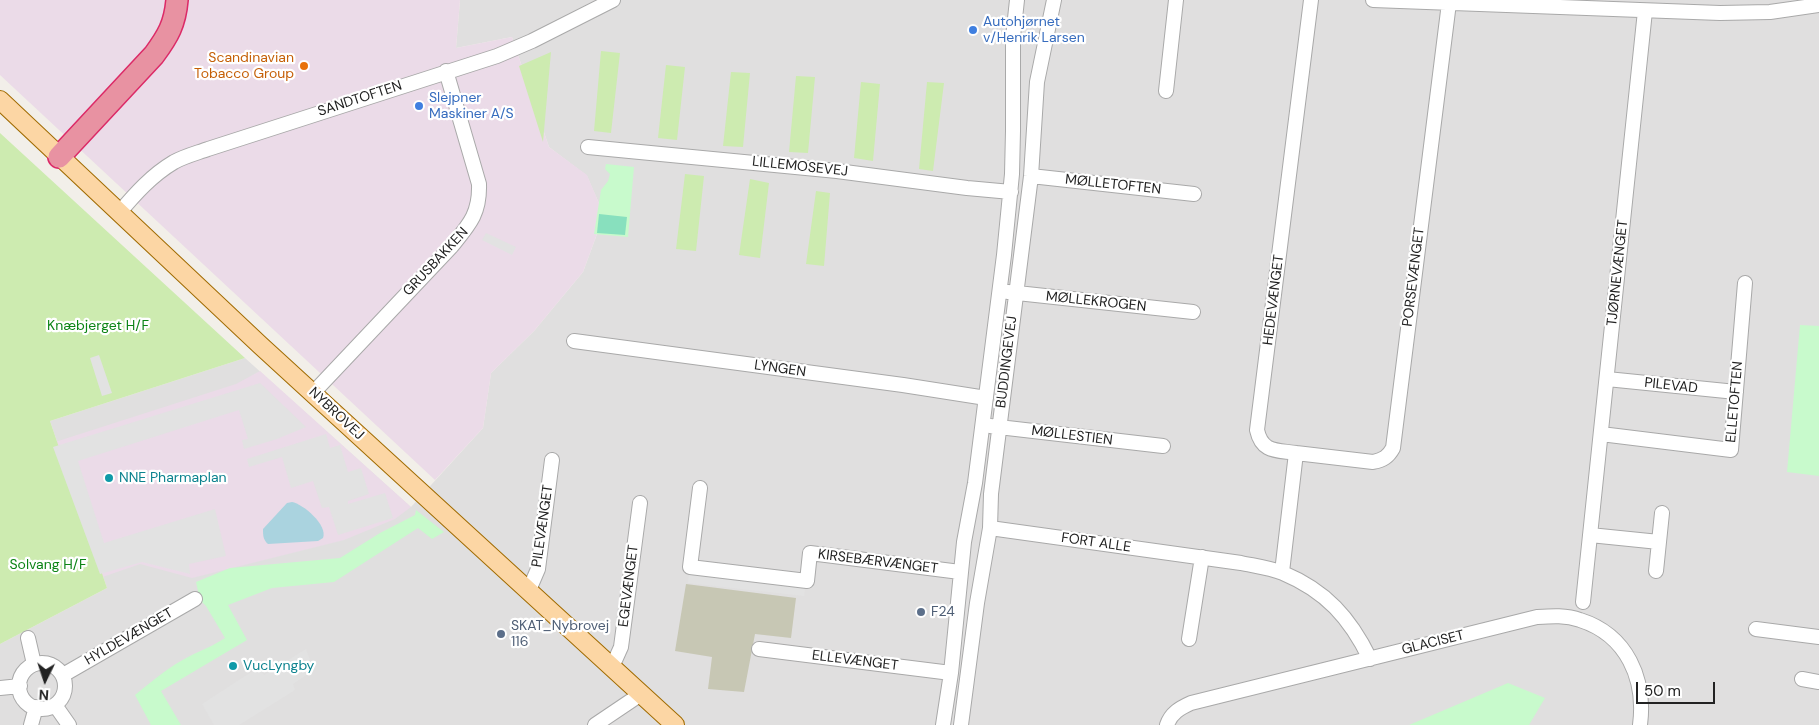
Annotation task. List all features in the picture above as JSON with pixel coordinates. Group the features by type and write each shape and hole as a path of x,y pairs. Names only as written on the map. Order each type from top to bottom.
{"highway":[{"path":"59,157 154,55 167,37 175,16 176,0"}],"main road":[{"name":"NYBROVEJ","path":"0,100 432,504 529,590 675,725"}],"street":[{"name":"SANDTOFTEN","path":"119,213 138,190 156,174 175,162 208,148 497,56 532,41 613,0"},
{"name":"BUDDINGEVEJ","path":"943,725 960,572 964,542 972,507 1011,192 1014,131 1013,37 1018,0"},
{"name":"BUDDINGEVEJ","path":"961,725 978,595 990,528 991,494 1031,176 1037,82 1054,0"},
{"path":"1166,92 1176,0"},
{"name":"HEDEVÆNGET","path":"1296,453 1272,450 1264,446 1259,439 1257,430 1311,0"},
{"path":"1372,0 1449,3 1583,4 1645,11 1720,13 1762,12 1819,5"},
{"name":"PORSEVÆNGET","path":"1296,453 1373,462 1382,460 1389,454 1392,448 1449,3"},
{"name":"TJØRNEVÆNGET","path":"1583,602 1645,11"},
{"name":"GRUSBAKKEN","path":"313,393 470,225 479,196 478,184 446,71"},
{"name":"LILLEMOSEVEJ","path":"588,147 837,171 1011,192"},
{"name":"MØLLETOFTEN","path":"1031,176 1194,194"},
{"name":"ELLETOFTEN","path":"1601,434 1731,450 1745,282"},
{"name":"MØLLEKROGEN","path":"1000,291 1193,312"},
{"name":"LYNGEN","path":"574,341 903,385 986,398"},
{"name":"PILEVAD","path":"1607,379 1736,392"},
{"name":"MØLLESTIEN","path":"982,425 1163,446"},
{"path":"1282,572 1296,453"},
{"name":"PILEVÆNGET","path":"529,590 538,569 552,460"},
{"name":"KIRSEBÆRVÆNGET","path":"700,488 690,567 807,581 810,553 960,572"},
{"name":"EGEVÆNGET","path":"612,666 621,647 640,503"},
{"path":"1656,571 1662,513"},
{"name":"FORT ALLE","path":"990,528 1202,557 1282,572 1312,588 1338,609 1358,635 1370,659"},
{"path":"1590,535 1659,542"},
{"path":"1189,639 1202,557"},
{"name":"HYLDEVÆNGET","path":"63,675 195,599"},
{"name":"GLACISET","path":"1166,725 1178,709 1191,703 1538,617 1559,616 1580,620 1597,628 1613,639 1626,654 1635,670 1641,689 1642,708 1640,725"},
{"path":"1756,629 1819,637"},
{"path":"28,638 34,664"},
{"name":"ELLEVÆNGET","path":"759,648 950,673"},
{"path":"42,662 51,664 58,668 63,675 65,691 55,705 36,708 22,696 20,686 23,673 34,664 42,662"},
{"path":"1802,679 1819,682"},
{"path":"0,688 20,686"},
{"path":"595,725 641,694"},
{"path":"55,705 69,725"},
{"path":"31,725 36,708"}],"shaded area":[{"path":"0,0 460,0 456,48 512,37 549,147 587,175 604,215 583,272 534,331 491,373 483,428 435,480 0,75"},
{"path":"460,0 1819,0 1819,725 0,725 0,644 107,588 50,421 245,358 411,507 483,428 491,373 534,331 583,272 604,215 587,176 549,147 512,37 456,48"},
{"path":"486,233 516,247 512,255 482,240"},
{"path":"99,355 112,393 102,396 90,358"},
{"path":"260,371 411,507 395,519 344,540 192,578 140,564 97,579 52,443 236,384"},
{"path":"260,383 306,427 277,439 244,449 242,440 248,439 239,410 78,461 104,543 215,509 226,556 189,564 190,574 142,562 100,574 53,447"},
{"path":"326,434 330,448 340,445 348,472 361,468 369,494 348,501 348,504 385,493 393,518 338,535 329,507 322,508 313,481 291,488 282,457 249,467 247,459"},
{"path":"689,574 805,588 804,596 688,583"},
{"path":"686,584 796,598 791,638 755,634 744,692 708,689 712,657 675,651"},
{"path":"306,649 314,670 293,684 295,690 239,725 214,725 202,704 259,667 264,675"}],"green space":[{"path":"601,51 620,53 611,133 594,131"},
{"path":"551,52 543,142 519,66"},
{"path":"666,65 685,67 677,140 658,138"},
{"path":"731,72 750,73 743,147 723,146"},
{"path":"796,76 815,77 808,153 789,152"},
{"path":"861,82 880,84 873,161 854,158"},
{"path":"927,82 944,83 933,171 919,169"},
{"name":"Knæbjerget H/F","path":"0,133 245,358 50,421 107,588 0,644"},
{"path":"606,164 634,167 628,237 594,234 601,190 608,181 610,174 605,169"},
{"path":"685,174 704,176 696,251 676,249"},
{"path":"750,179 769,183 760,258 739,255"},
{"path":"816,191 830,193 824,266 806,264"},
{"path":"599,214 627,217 625,235 597,233"},
{"path":"1800,325 1819,326 1819,476 1787,472"},
{"path":"416,510 444,532 432,539 418,528 334,582 272,588 228,605 247,640 161,691 181,725 151,725 135,695 175,664 225,638 206,606 200,600 196,582 230,568 340,558 380,533 415,515"},
{"path":"1508,683 1545,698 1529,725 1409,725"}],"water":[{"path":"292,502 314,516 322,527 323,538 318,541 268,544 264,539 263,529 287,503"}],"place":[{"name":"Autohjørnet v/Henrik Larsen","path":"973,30"},
{"name":"Scandinavian Tobacco Group","path":"304,66"},
{"name":"Slejpner Maskiner A/S","path":"419,106"},
{"name":"NNE Pharmaplan","path":"109,478"},
{"name":"F24","path":"921,612"},
{"name":"SKAT_Nybrovej 116","path":"501,634"},
{"name":"VucLyngby","path":"233,666"}],"park label":[{"name":"Solvang H/F","path":"48,565"}]}
